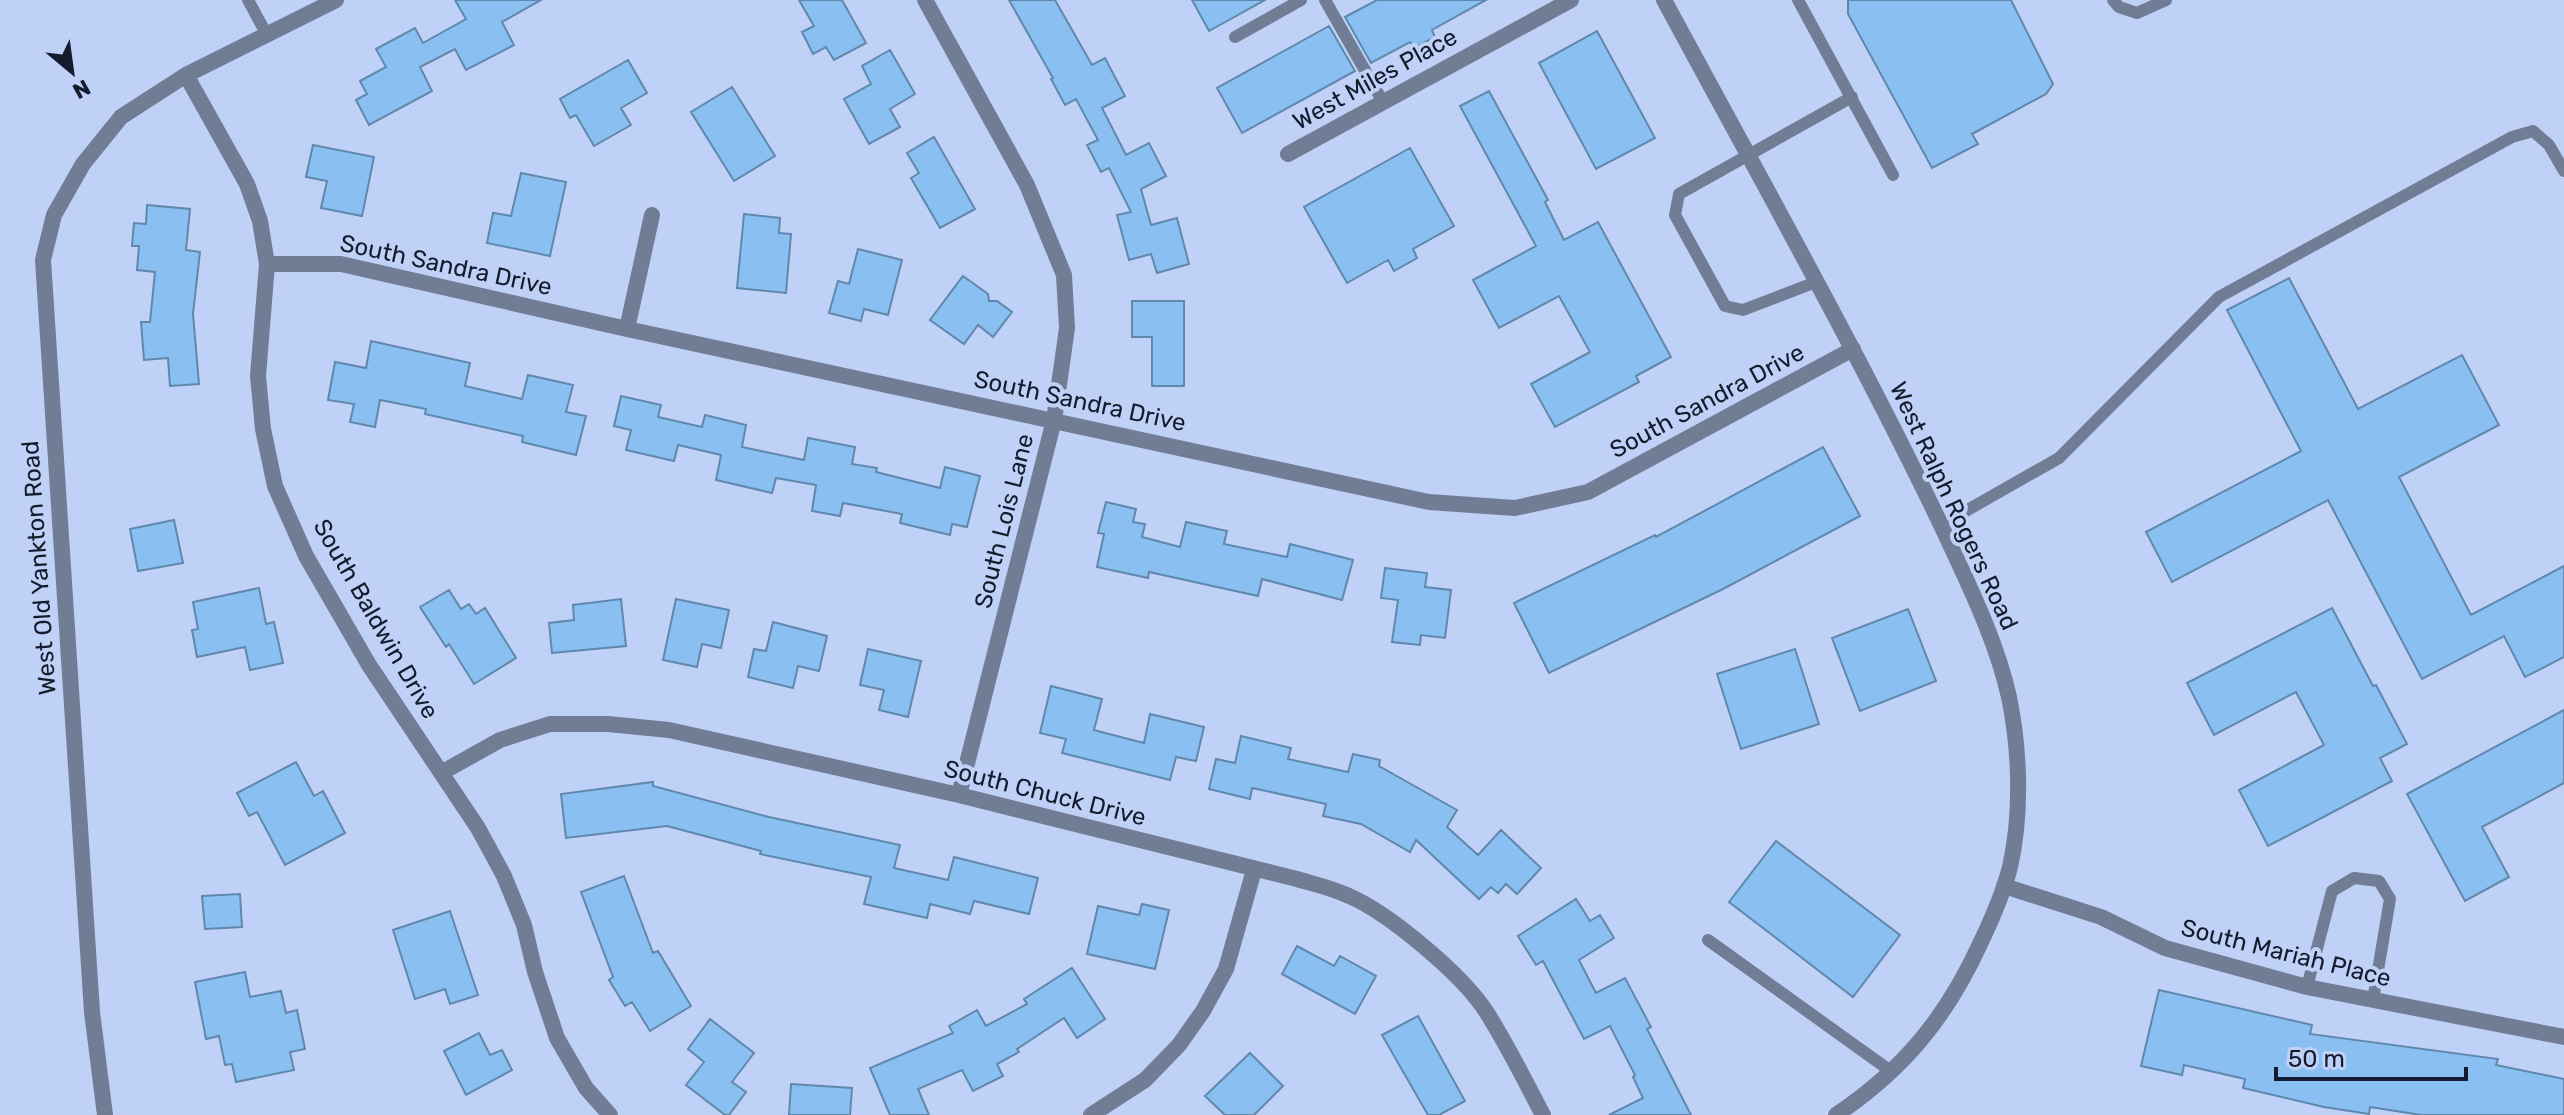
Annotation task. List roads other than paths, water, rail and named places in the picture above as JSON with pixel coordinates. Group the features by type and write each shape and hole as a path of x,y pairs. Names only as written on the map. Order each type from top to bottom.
{"street":[{"path":"186,75 336,0"},
{"name":"South Lois Lane","path":"925,0 1027,185 1064,275 1067,328 1054,420 959,795"},
{"name":"West Miles Place","path":"1288,154 1571,0"},
{"name":"West Ralph Rogers Road","path":"1664,0 1853,349 1941,525 1977,604 2009,698 2018,805 2011,864 2004,886 1971,965 1944,1012 1912,1053 1867,1094 1836,1115"},
{"name":"South Baldwin Drive","path":"186,75 247,184 260,221 267,264 258,376 263,429 275,486 306,556 369,665 478,828 504,876 524,925 535,972 557,1038 586,1088 610,1115"},
{"name":"West Old Yankton Road","path":"105,1115 92,1012 43,260 54,215 83,164 121,117 186,75"},
{"path":"627,329 652,215"},
{"name":"South Sandra Drive","path":"267,264 341,264 1429,502 1515,508 1588,492 1853,349"},
{"name":"South Chuck Drive","path":"441,773 500,740 550,724 608,724 669,730 959,795 1297,879 1351,896 1395,925 1467,986 1487,1012 1543,1115"},
{"path":"1091,1115 1145,1080 1179,1045 1203,1011 1226,969 1254,870"},
{"name":"South Mariah Place","path":"2004,886 2101,917 2165,948 2307,987 2564,1037"}],"lane":[{"path":"248,0 267,35"},
{"path":"1235,37 1301,0"},
{"path":"1325,0 1383,102"},
{"path":"1798,0 1893,175"},
{"path":"2113,0 2119,7 2137,13 2166,0"},
{"path":"1816,282 1743,310 1725,306 1675,215 1679,194 1852,97"},
{"path":"1941,525 2059,458 2219,297 2512,137 2533,131 2549,145 2564,171"},
{"path":"2307,987 2332,891 2354,878 2379,881 2390,899 2373,1000"},
{"path":"1708,940 1892,1072"}]}
